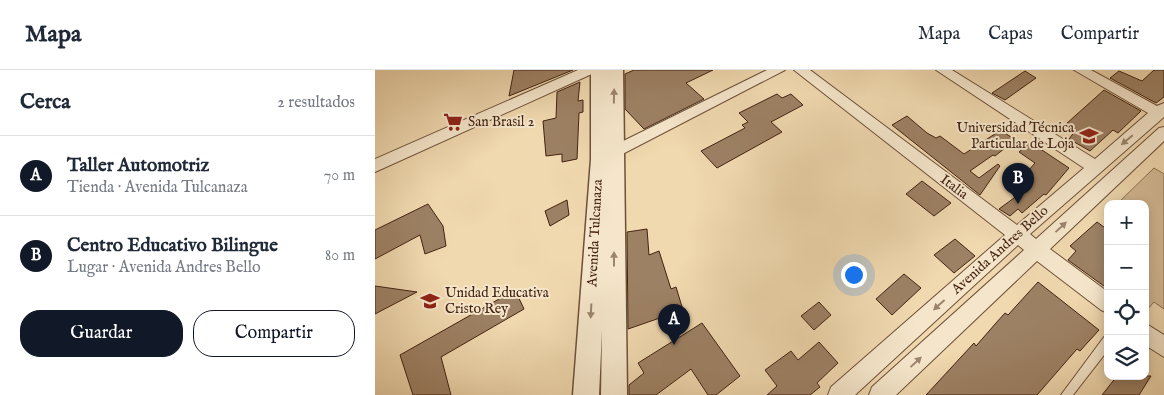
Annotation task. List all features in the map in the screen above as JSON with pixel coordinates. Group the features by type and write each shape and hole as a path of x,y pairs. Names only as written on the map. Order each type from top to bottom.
{"street":[{"path":"375,166 589,70"},
{"name":"Avenida Tulcanaza","path":"599,70 607,155 614,395"},
{"name":"Avenida Tulcanaza","path":"586,395 615,70"},
{"path":"607,155 777,70"},
{"name":"Italia","path":"801,70 1104,301"},
{"path":"943,70 1095,167"},
{"path":"1081,70 1161,111"},
{"name":"Avenida Andres Bello","path":"839,395 1017,235 1161,111"},
{"name":"Avenida Andres Bello","path":"880,395 1164,132"},
{"path":"1148,335 1164,347"}],"lane":[{"path":"1066,395 1104,347"}],"shaded area":[{"path":"1154,168 1164,174 1164,309 1154,302 1149,308 1149,200 1121,200"}],"building":[{"path":"514,70 573,70 509,96"},
{"path":"634,70 713,70 686,83 704,99 644,129 625,109 625,74"},
{"path":"1154,70 1164,70 1164,97 1156,103 1110,78 1119,71 1142,81"},
{"path":"1025,71 1036,78 1005,100 992,93"},
{"path":"580,82 578,101 583,100 583,112 579,113 577,159 562,162 562,154 546,156 543,121 556,118 557,92"},
{"path":"1104,90 1141,111 1118,133 1113,130 1090,151 1069,139 1075,131 1066,124"},
{"path":"777,94 782,98 791,94 803,105 771,122 782,132 717,168 701,151 745,128 742,125 748,122 739,113"},
{"path":"907,116 927,133 936,138 940,136 964,154 1001,130 1015,140 995,156 993,155 970,171 979,178 998,164 1000,166 980,195 892,125"},
{"path":"1030,142 1069,168 1046,195 1044,194 1022,213 1018,209 1010,216 999,209 1033,184 1026,179 1031,175 1028,171 1035,163 1019,152"},
{"path":"922,181 951,203 934,216 906,194"},
{"path":"567,200 569,215 550,226 545,211"},
{"path":"428,204 443,226 446,246 425,254 420,235 375,259 375,230"},
{"path":"1097,222 1104,227 1104,286 1068,260 1076,251 1070,246"},
{"path":"647,229 649,255 659,251 671,289 676,287 683,310 628,329 627,232"},
{"path":"955,239 975,256 954,273 934,255"},
{"path":"904,274 921,288 892,315 876,299"},
{"path":"1038,282 1099,330 1080,351 1077,349 1037,395 926,395 974,343 976,346 1005,313 1008,315"},
{"path":"375,286 417,292 375,314"},
{"path":"515,290 524,309 441,357 451,395 413,395 400,355"},
{"path":"819,302 831,315 814,330 801,316"},
{"path":"702,323 740,376 716,395 708,395 691,369 656,395 629,395 629,385 644,373 638,363"},
{"path":"819,342 838,363 817,383 820,387 810,395 767,395 777,386 765,370 791,351 798,360"},
{"path":"1114,380 1148,380 1139,395 1102,395"}],"place":[{"name":"San Brasil 2","path":"453,122"},
{"name":"Universidad Técnica Particular de Loja","path":"1089,136"},
{"name":"Centro Educativo Bilingue","path":"1018,204"},
{"name":"Unidad Educativa Cristo Rey","path":"430,301"},
{"name":"Taller Automotriz","path":"674,345"}]}
